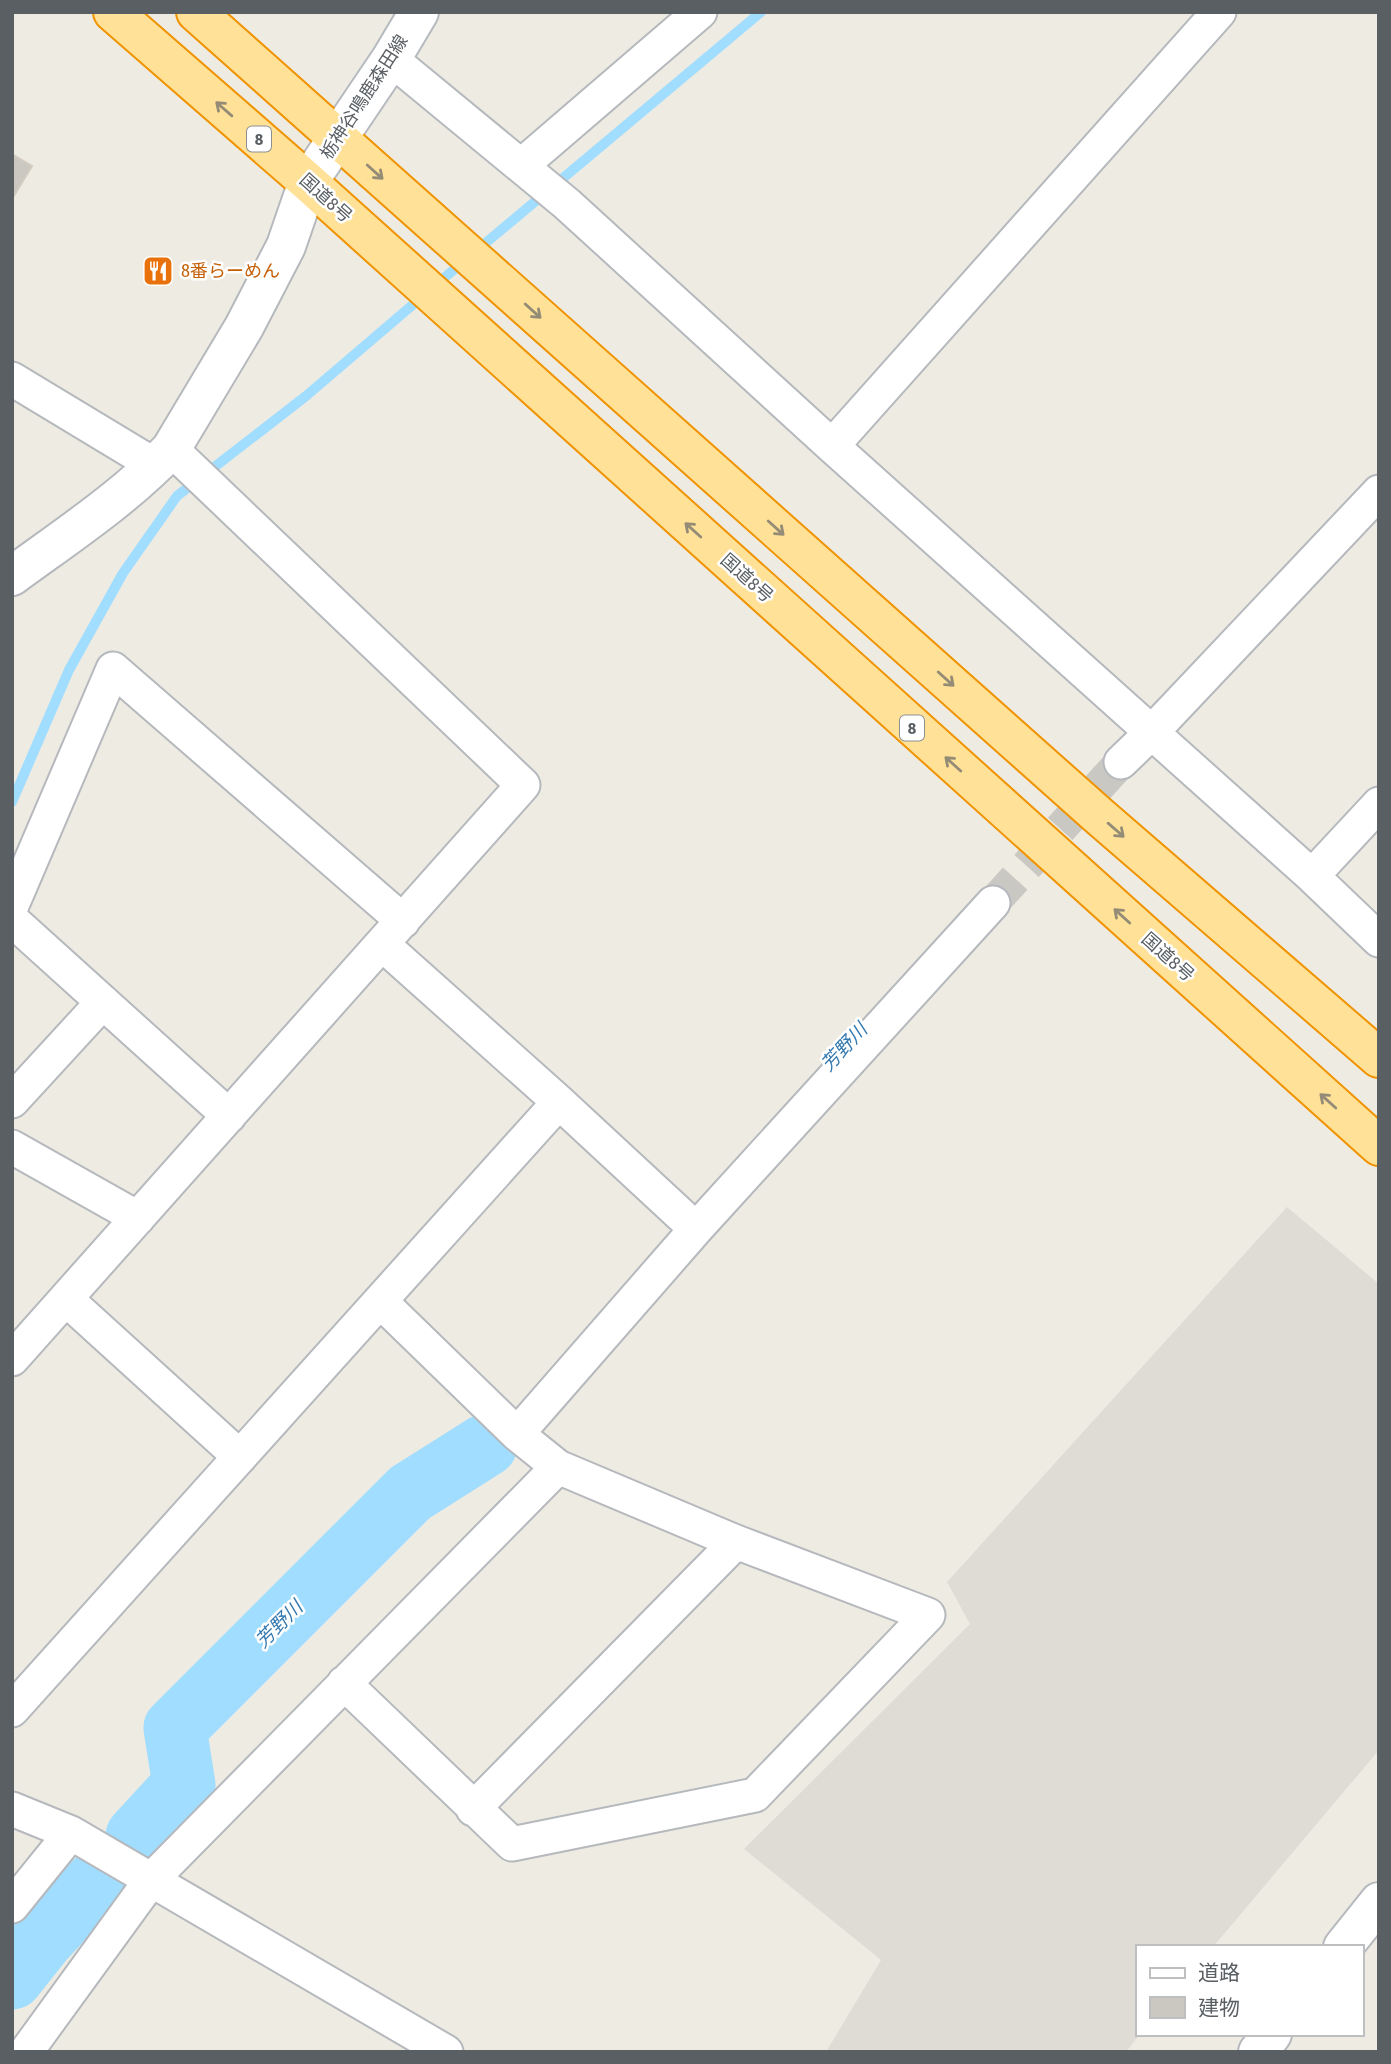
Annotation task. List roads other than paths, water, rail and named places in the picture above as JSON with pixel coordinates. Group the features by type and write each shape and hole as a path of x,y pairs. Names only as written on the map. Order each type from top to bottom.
{"highway":[{"name":"国道8号","path":"113,12 308,182 1379,1146"},
{"path":"196,12 1099,816 1379,1058"}],"street":[{"name":"栃神谷鳴鹿森田線","path":"163,458 244,327 286,246 308,182 391,59 419,12"},
{"path":"525,168 699,12"},
{"path":"832,446 1219,12"},
{"path":"391,59 567,204 832,446 1312,876 1379,940"},
{"path":"12,379 163,458 523,785 12,1359"},
{"path":"12,576 163,458"},
{"path":"1121,762 1379,492"},
{"path":"12,905 113,669 392,932 559,1102 696,1229"},
{"path":"1312,876 1379,804"},
{"path":"517,1434 696,1229 993,903"},
{"path":"12,920 229,1116"},
{"path":"12,1101 103,1002"},
{"path":"12,1710 559,1102"},
{"path":"12,1147 138,1218"},
{"path":"66,1299 240,1457"},
{"path":"344,1683 512,1844 755,1795 928,1615 736,1542 558,1467 517,1434 380,1301"},
{"path":"26,2052 152,1880 558,1467"},
{"path":"474,1809 736,1542"},
{"path":"12,1809 71,1833 446,2052"},
{"path":"12,1906 71,1833"},
{"path":"1345,1945 1379,1902"},
{"path":"1258,2052 1270,2036"}],"waterway":[{"path":"476,251 761,12"},
{"path":"12,802 69,670 123,573 177,496 306,396 464,261"},
{"name":"芳野川","path":"137,1836 184,1785 175,1728 410,1493 486,1445"},
{"name":"芳野川","path":"12,1978 43,1939 96,1882"}],"tunnel":[{"path":"993,903 1121,762"}],"place":[{"name":"8番らーめん","path":"158,271"}]}
